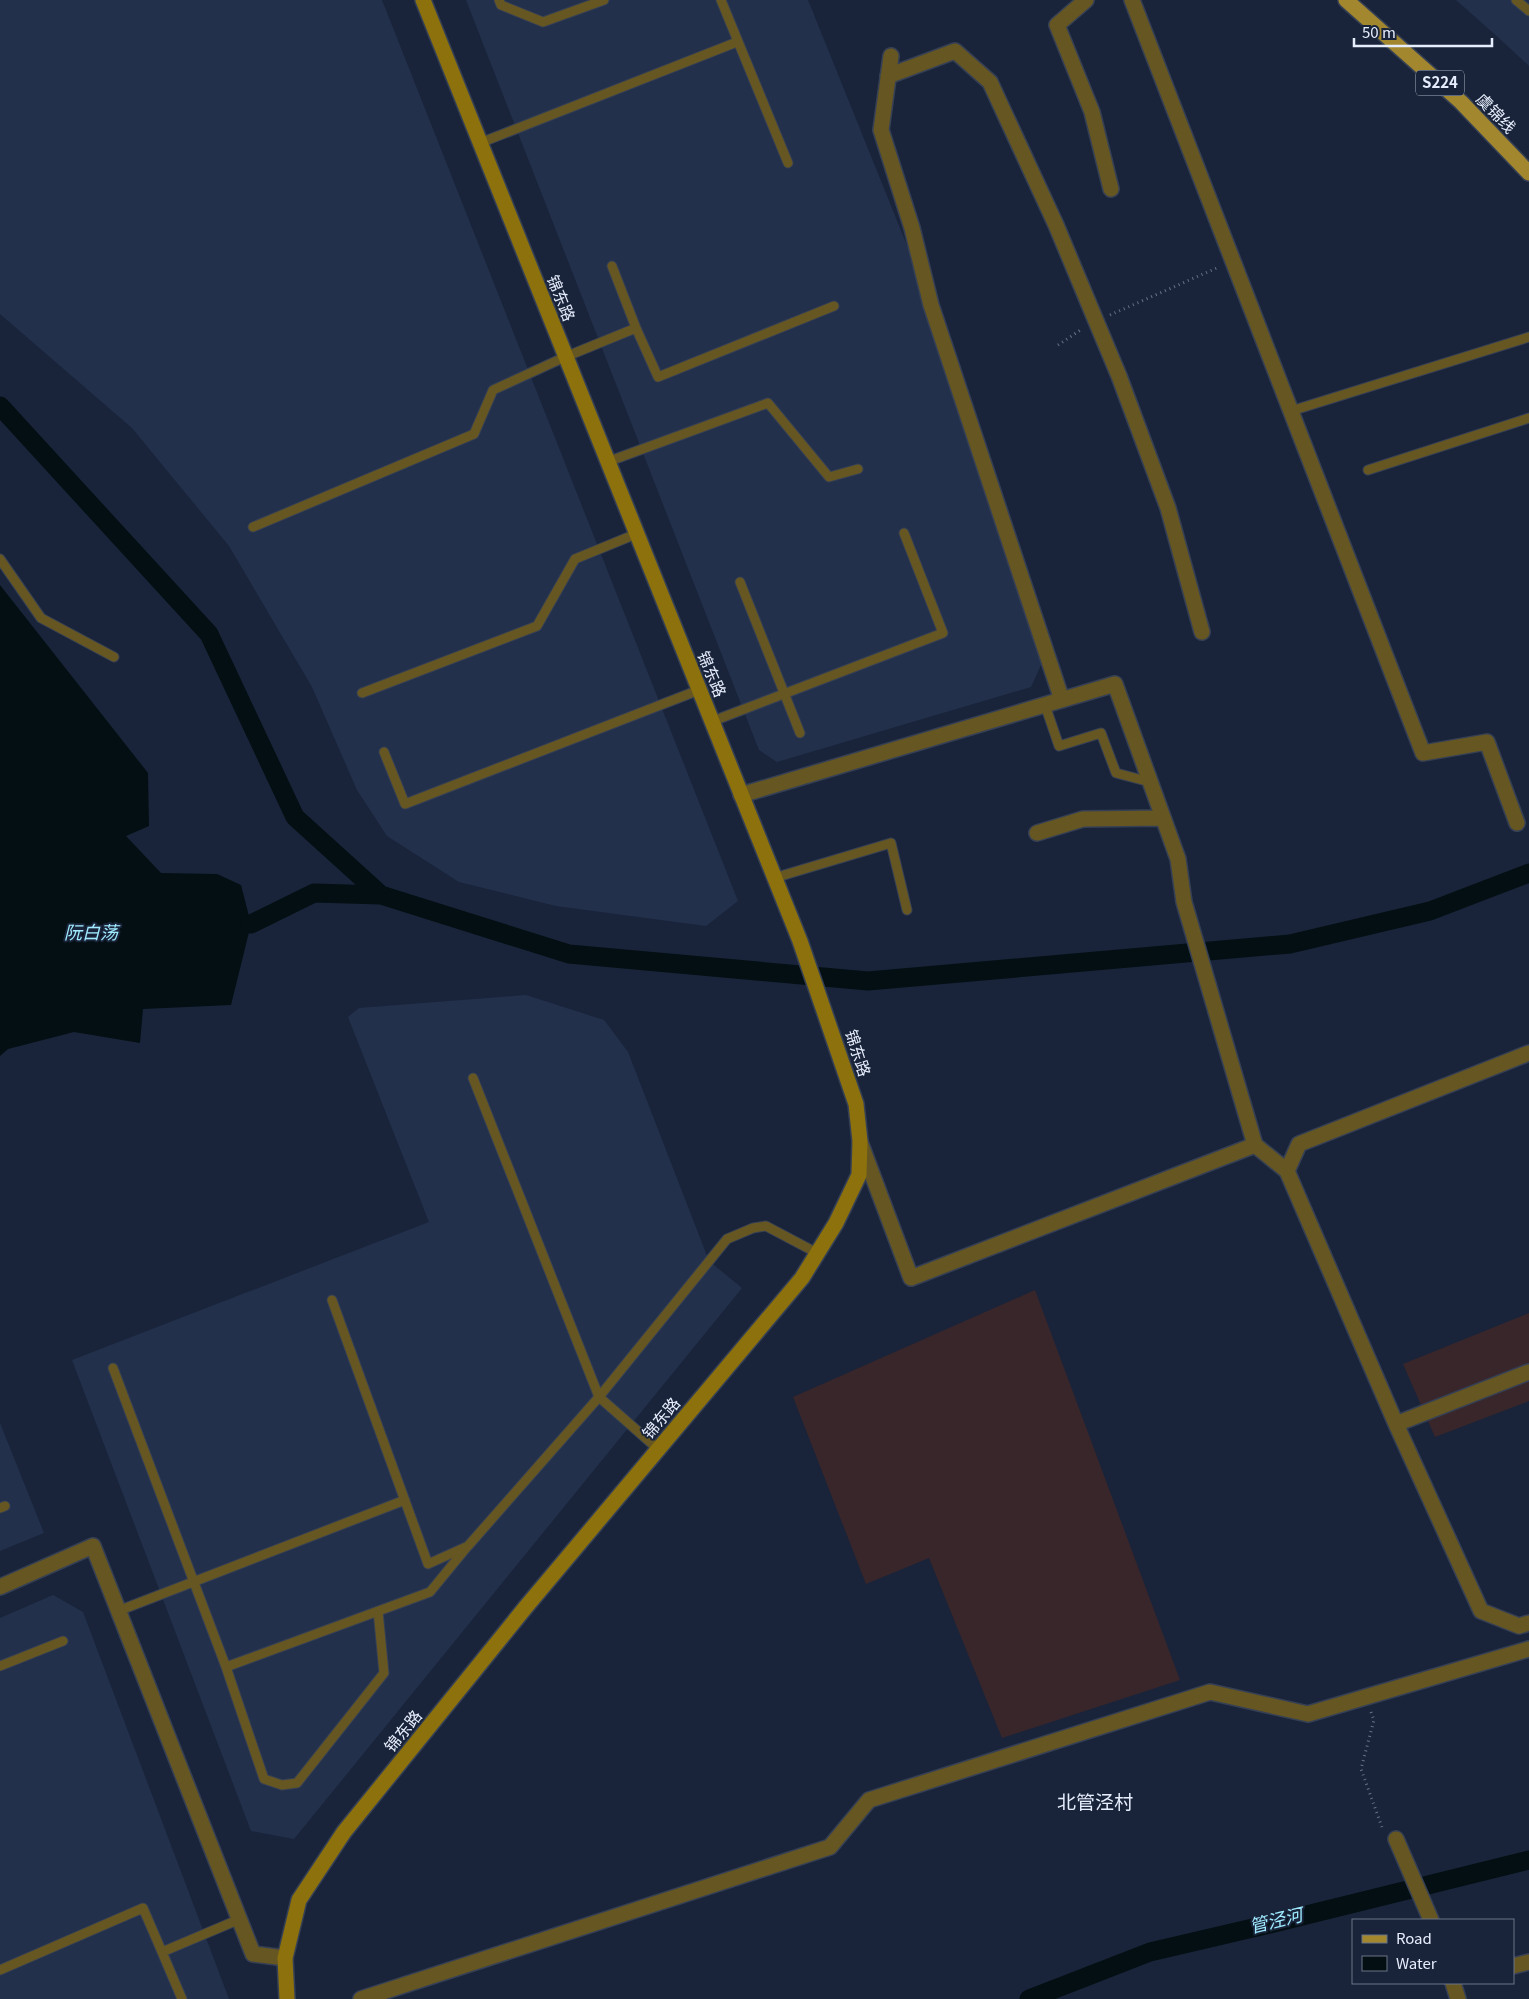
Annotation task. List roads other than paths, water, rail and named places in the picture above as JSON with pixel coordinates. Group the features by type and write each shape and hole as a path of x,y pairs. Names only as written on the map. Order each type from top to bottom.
{"main road":[{"name":"锦东路","path":"287,1999 286,1958 299,1900 344,1832 525,1608 802,1278 836,1223 859,1175 860,1141 856,1104 800,941 422,0"},
{"name":"虞锦线","path":"1346,0 1461,102 1529,173"}],"street":[{"path":"1086,0 1058,25 1092,112 1111,189"},
{"path":"1132,0 1424,753 1487,742 1517,822"},
{"path":"888,76 955,51 990,82 1056,225 1119,376 1168,508 1202,632"},
{"path":"891,56 880,130 912,228 931,305 1062,700"},
{"path":"741,795 1115,684 1178,859 1184,902 1255,1145 1287,1171 1396,1424 1481,1610 1519,1626 1529,1623"},
{"path":"1037,833 1084,819 1163,818"},
{"path":"1287,1171 1299,1144 1529,1054"},
{"path":"860,1141 911,1278 1255,1145"},
{"path":"1396,1424 1529,1372"},
{"path":"0,1587 93,1546 253,1954 286,1958"},
{"path":"361,1999 830,1847 869,1800 1210,1692 1308,1714 1529,1649"},
{"path":"1396,1839 1431,1919"},
{"path":"1514,1966 1529,1962"},
{"path":"1453,1984 1458,1999"}],"lane":[{"path":"499,0 501,5 543,22 604,0"},
{"path":"721,0 788,163"},
{"path":"1516,0 1529,11"},
{"path":"480,143 737,42"},
{"path":"612,266 636,328 658,377 834,306"},
{"path":"252,527 474,434 493,390 565,357 636,328"},
{"path":"1291,411 1529,337"},
{"path":"607,462 768,403 830,477 858,469"},
{"path":"1368,470 1529,418"},
{"path":"712,721 943,634 904,533"},
{"path":"362,693 537,626 575,559 636,534"},
{"path":"0,559 41,618 114,657"},
{"path":"740,582 800,733"},
{"path":"384,752 405,804 699,690"},
{"path":"1045,705 1059,746 1102,733 1116,773 1150,782"},
{"path":"774,878 891,843 907,910"},
{"path":"473,1078 599,1396 658,1449"},
{"path":"226,1667 430,1592 599,1396 727,1239 753,1228 766,1226 817,1253"},
{"path":"332,1300 428,1564 468,1546"},
{"path":"113,1368 226,1667 264,1779 282,1785 297,1783 384,1672 378,1611"},
{"path":"118,1610 405,1500"},
{"path":"0,1666 62,1641"},
{"path":"0,1970 143,1908 182,1999"},
{"path":"162,1952 240,1919"}],"water":[{"name":"阮白荡","path":"0,585 148,773 149,826 126,836 161,873 217,874 241,885 251,924 231,1005 143,1009 140,1043 74,1032 8,1049 0,1056"}],"waterway":[{"path":"0,406 209,634 295,817 381,895 569,954 868,981 1290,944 1430,911 1529,873"},
{"path":"251,924 314,893 381,895"},
{"name":"管泾河","path":"1029,1999 1150,1952 1529,1860"}],"district":[{"name":"北管泾村","path":"1095,1802"}]}
